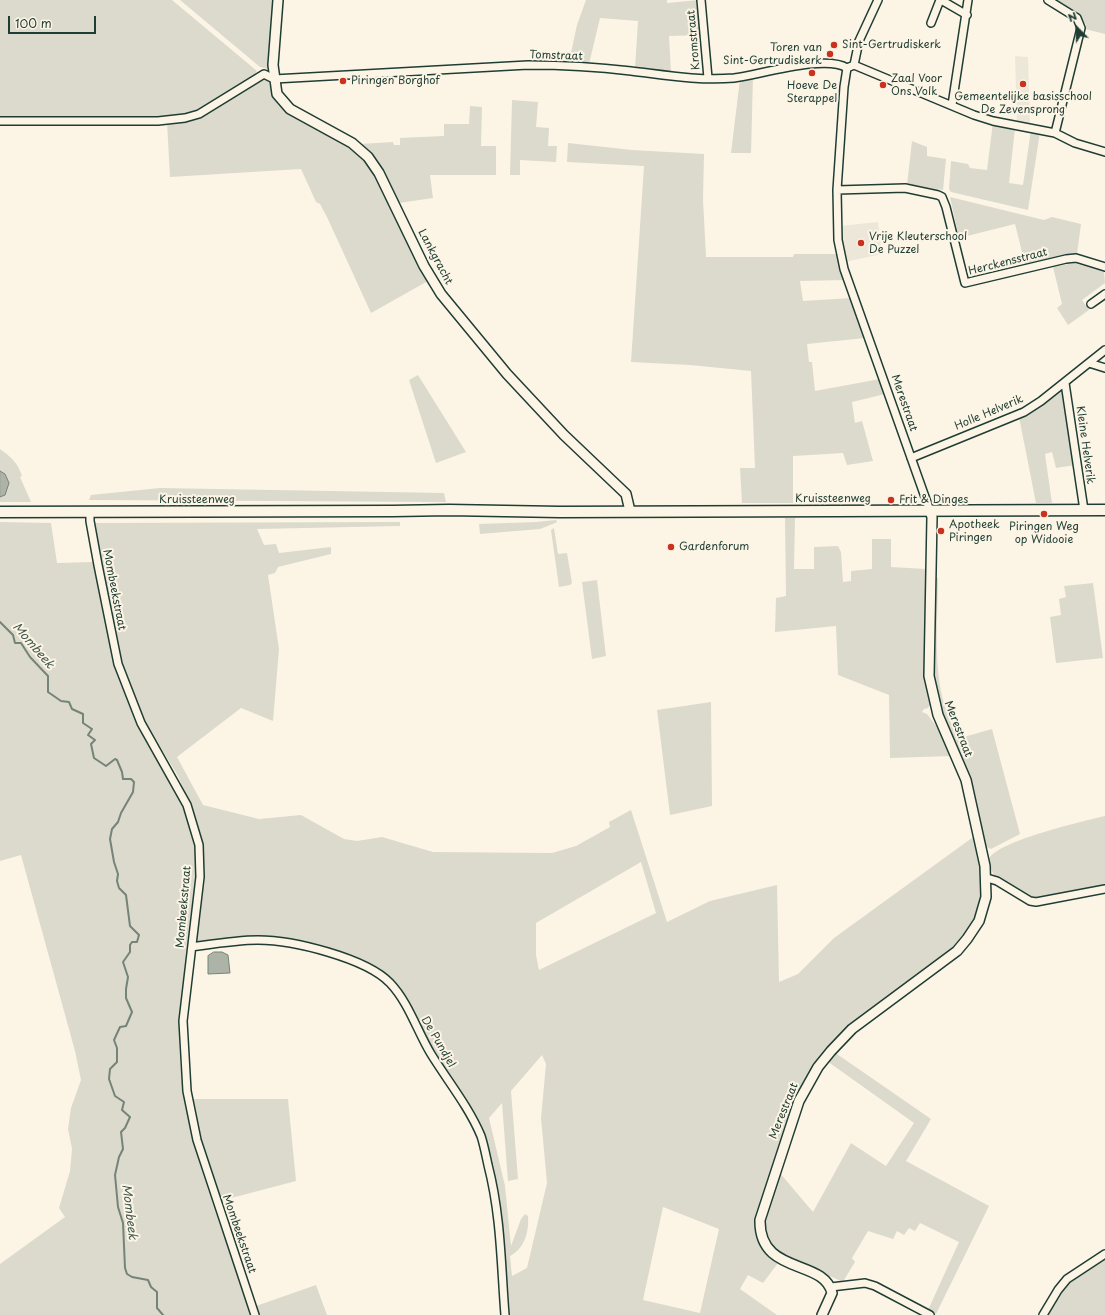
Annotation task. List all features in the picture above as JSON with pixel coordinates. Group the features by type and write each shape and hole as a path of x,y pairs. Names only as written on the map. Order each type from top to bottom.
{"main road":[{"name":"Kruissteenweg","path":"0,512 1105,510"}],"street":[{"name":"Lankgracht","path":"278,0 274,79 277,94 290,109 352,143 368,157 379,173 424,266 441,294 512,380 564,435 626,494 630,511"},
{"name":"Kromstraat","path":"702,0 708,78"},
{"path":"854,65 859,41 878,0"},
{"path":"931,23 941,0 967,15"},
{"path":"952,105 953,89 967,15 968,0"},
{"path":"1048,0 1077,18 1081,28 1055,133"},
{"name":"Tomstraat","path":"0,121 158,121 185,118 199,114 264,74 274,79 528,65 559,65 632,71 665,77 734,78 813,64 842,65 847,68"},
{"path":"847,68 854,65 974,115 994,121 1055,133 1075,142 1105,152"},
{"name":"Merestraat","path":"831,1287 823,1278 770,1252 764,1243 760,1230 762,1213 799,1101 818,1067 852,1029 946,959 967,939 979,921 983,909 986,897 987,878 966,780 938,715 929,676 932,517 844,269 838,240 837,190 843,95 847,68"},
{"name":"Herckensstraat","path":"837,190 905,188 942,197 946,207 965,283 1066,259 1076,258 1105,267"},
{"path":"1091,304 1105,294"},
{"name":"Holle Helverik","path":"911,458 1024,412 1065,383 1105,350"},
{"path":"1089,363 1105,368"},
{"name":"Kleine Helverik","path":"1065,383 1084,510"},
{"name":"Mombeekstraat","path":"90,512 90,522 96,558 118,664 141,723 187,805 199,845 200,877 192,947 185,991 183,1021 187,1091 197,1140 255,1315"},
{"path":"987,878 997,881 1030,901 1036,902 1105,889"},
{"name":"De Pundjel","path":"192,947 258,940 279,942 324,952 364,965 382,976 393,987 402,998 421,1037 482,1138 497,1201 505,1315"},
{"path":"1043,1315 1058,1290 1067,1279 1105,1254"},
{"path":"822,1315 831,1298 831,1287 865,1283 875,1286 930,1315"}],"shaded area":[{"path":"0,0 172,0 257,71 253,78 198,111 174,118 0,119"},
{"path":"180,0 276,0 270,68 260,67"},
{"path":"586,0 667,0 667,3 699,0 703,35 669,36 671,73 635,68 638,21 600,18 589,64 569,62 577,25"},
{"path":"1053,0 1105,0 1105,34 1085,29 1086,25 1082,19"},
{"name":"Gemeentelijke basisschool De Zevensprong","path":"1015,56 1028,57 1030,124 1017,123"},
{"path":"753,76 751,153 731,153 740,79"},
{"path":"264,78 271,86 274,98 278,104 290,113 329,134 356,152 371,166 428,281 371,313 327,217 320,204 316,202 301,169 170,177 167,122 185,120"},
{"path":"512,100 538,102 536,127 549,128 548,146 557,146 556,162 520,160 520,175 510,175"},
{"path":"470,106 482,107 481,146 496,146 496,175 430,175 433,198 399,203 377,164 360,144 393,142 394,145 400,145 400,138 444,136 444,124 469,124"},
{"path":"993,122 1015,128 1009,183 1023,185 1031,130 1040,132 1028,210 951,192 949,189 951,161 968,164 970,168 987,170"},
{"path":"912,141 927,147 927,156 946,159 943,190 939,189 937,191 907,185"},
{"path":"568,143 632,150 704,154 703,200 706,257 793,257 794,254 837,254 845,280 800,281 803,301 851,298 865,338 807,344 809,362 812,362 815,391 880,379 885,394 852,402 855,423 862,421 873,461 847,465 843,453 793,456 793,503 742,503 740,468 755,468 751,371 690,365 631,362 644,166 567,162"},
{"path":"950,197 1044,220 1052,217 1081,224 1077,254 1067,254 1025,264 1015,224 959,238"},
{"name":"Vrije Kleuterschool De Puzzel","path":"878,222 882,254 845,262 840,226"},
{"path":"1074,263 1104,272 1105,283 1082,300 1089,310 1068,325 1057,308 1062,304 1053,267"},
{"path":"418,375 466,452 436,463 409,380"},
{"path":"1059,391 1064,394 1075,465 1056,468 1052,452 1045,454 1052,503 1036,503 1019,417"},
{"path":"0,449 10,457 18,467 22,476 20,477 31,502 0,502 0,497 3,496 9,483 5,474 0,471"},
{"path":"0,471 5,474 9,483 5,495 0,497"},
{"path":"160,488 444,493 446,502 89,500 91,495"},
{"path":"785,518 795,518 794,569 814,569 814,547 838,546 841,552 843,582 851,581 851,571 872,569 872,539 891,539 891,567 926,569 925,669 930,705 922,712 927,714 944,736 952,756 890,758 889,695 838,675 836,626 775,632 776,598 786,596"},
{"path":"556,520 557,522 540,529 480,534 479,524"},
{"path":"0,522 51,523 57,563 94,562 116,666 140,727 185,805 196,847 197,868 181,1009 180,1057 183,1089 189,1122 207,1188 252,1315 0,1315 0,1264 65,1217 59,1208 70,1171 72,1149 68,1129 71,1108 81,1080 75,1051 21,855 0,861"},
{"path":"400,522 400,526 257,529 264,545 276,544 279,553 331,547 331,554 278,567 275,573 268,575 279,649 273,721 241,708 177,757 203,805 259,819 301,815 344,839 357,841 382,837 433,852 552,853 576,846 610,827 609,822 631,810 667,922 710,901 777,885 779,982 798,974 834,938 976,835 985,885 976,921 965,936 953,948 918,976 845,1029 822,1055 803,1083 785,1125 756,1220 760,1242 770,1256 778,1263 763,1283 748,1275 740,1289 777,1315 507,1315 500,1208 486,1143 401,993 378,971 290,942 197,944 195,942 202,855 200,834 178,776 140,713 121,662 101,563 95,523","holes":["641,862 656,913 539,970 536,955 536,923","542,1055 546,1064 541,1118 547,1183 527,1268 512,1276 510,1256 523,1244 527,1234 528,1216 525,1214 521,1219 511,1246 505,1186 489,1118 502,1103 508,1181 518,1179 511,1091","663,1207 719,1229 700,1313 643,1300"]},
{"path":"554,528 558,554 567,553 572,583 570,585 559,587 551,530"},
{"path":"933,578 938,578 937,646 939,680 942,697 948,716 960,738 992,729 1020,834 991,849 986,847 973,794 938,705 934,687"},
{"path":"597,580 606,656 592,659 582,582"},
{"path":"1093,583 1103,658 1056,663 1050,617 1061,615 1059,599 1066,597 1064,586"},
{"path":"711,702 712,806 670,815 657,710"},
{"path":"1105,816 1105,886 1032,899 994,875 989,865 989,859 995,852 1008,845 1042,833"},
{"path":"214,952 222,952 228,955 230,973 208,974 208,956"},
{"path":"834,1052 931,1119 906,1161 989,1206 936,1314 928,1310 959,1242 920,1223 915,1231 909,1228 904,1235 897,1231 893,1239 868,1231 852,1258 855,1262 844,1280 841,1281 780,1254 768,1244 763,1225 779,1172 813,1212 851,1143 886,1166 914,1123 827,1061"},
{"path":"191,1099 288,1099 296,1181 220,1201 199,1140"},
{"path":"1105,1257 1105,1315 1046,1315 1070,1280"},
{"path":"316,1285 327,1315 259,1315 256,1306"}],"waterway":[{"name":"Mombeek","path":"0,622 13,635 15,643 21,643 30,657 48,676 48,692 61,701 69,702 72,709 83,714 83,723 92,729 88,735 95,740 91,744 94,758 106,766 115,759 117,760 123,779 131,779 134,782 133,792 121,813 118,822 112,829 110,839 114,862 118,874 117,881 119,888 126,895 130,926 139,935 137,942 132,942 130,945 130,952 123,962 128,977 126,998 132,1012 126,1026 120,1027 114,1040 117,1048 117,1062 110,1069 109,1079 115,1096 124,1102 122,1110 130,1117 125,1128 121,1132 123,1149 119,1157 115,1175 118,1207 123,1223 125,1268 127,1274 132,1277 148,1280 151,1287 157,1292 157,1308 163,1315"}],"place":[{"name":"Sint-Gertrudiskerk","path":"834,45"},
{"name":"Toren van Sint-Gertrudiskerk","path":"830,54"},
{"name":"Hoeve De Sterappel","path":"812,73"},
{"name":"Piringen Borghof","path":"343,81"},
{"name":"Gemeentelijke basisschool De Zevensprong","path":"1023,84"},
{"name":"Zaal Voor Ons Volk","path":"883,85"},
{"name":"Vrije Kleuterschool De Puzzel","path":"861,243"},
{"name":"Frit & Dinges","path":"891,500"},
{"name":"Piringen Weg op Widooie","path":"1044,514"},
{"name":"Apotheek Piringen","path":"941,531"},
{"name":"Gardenforum","path":"671,547"}]}
